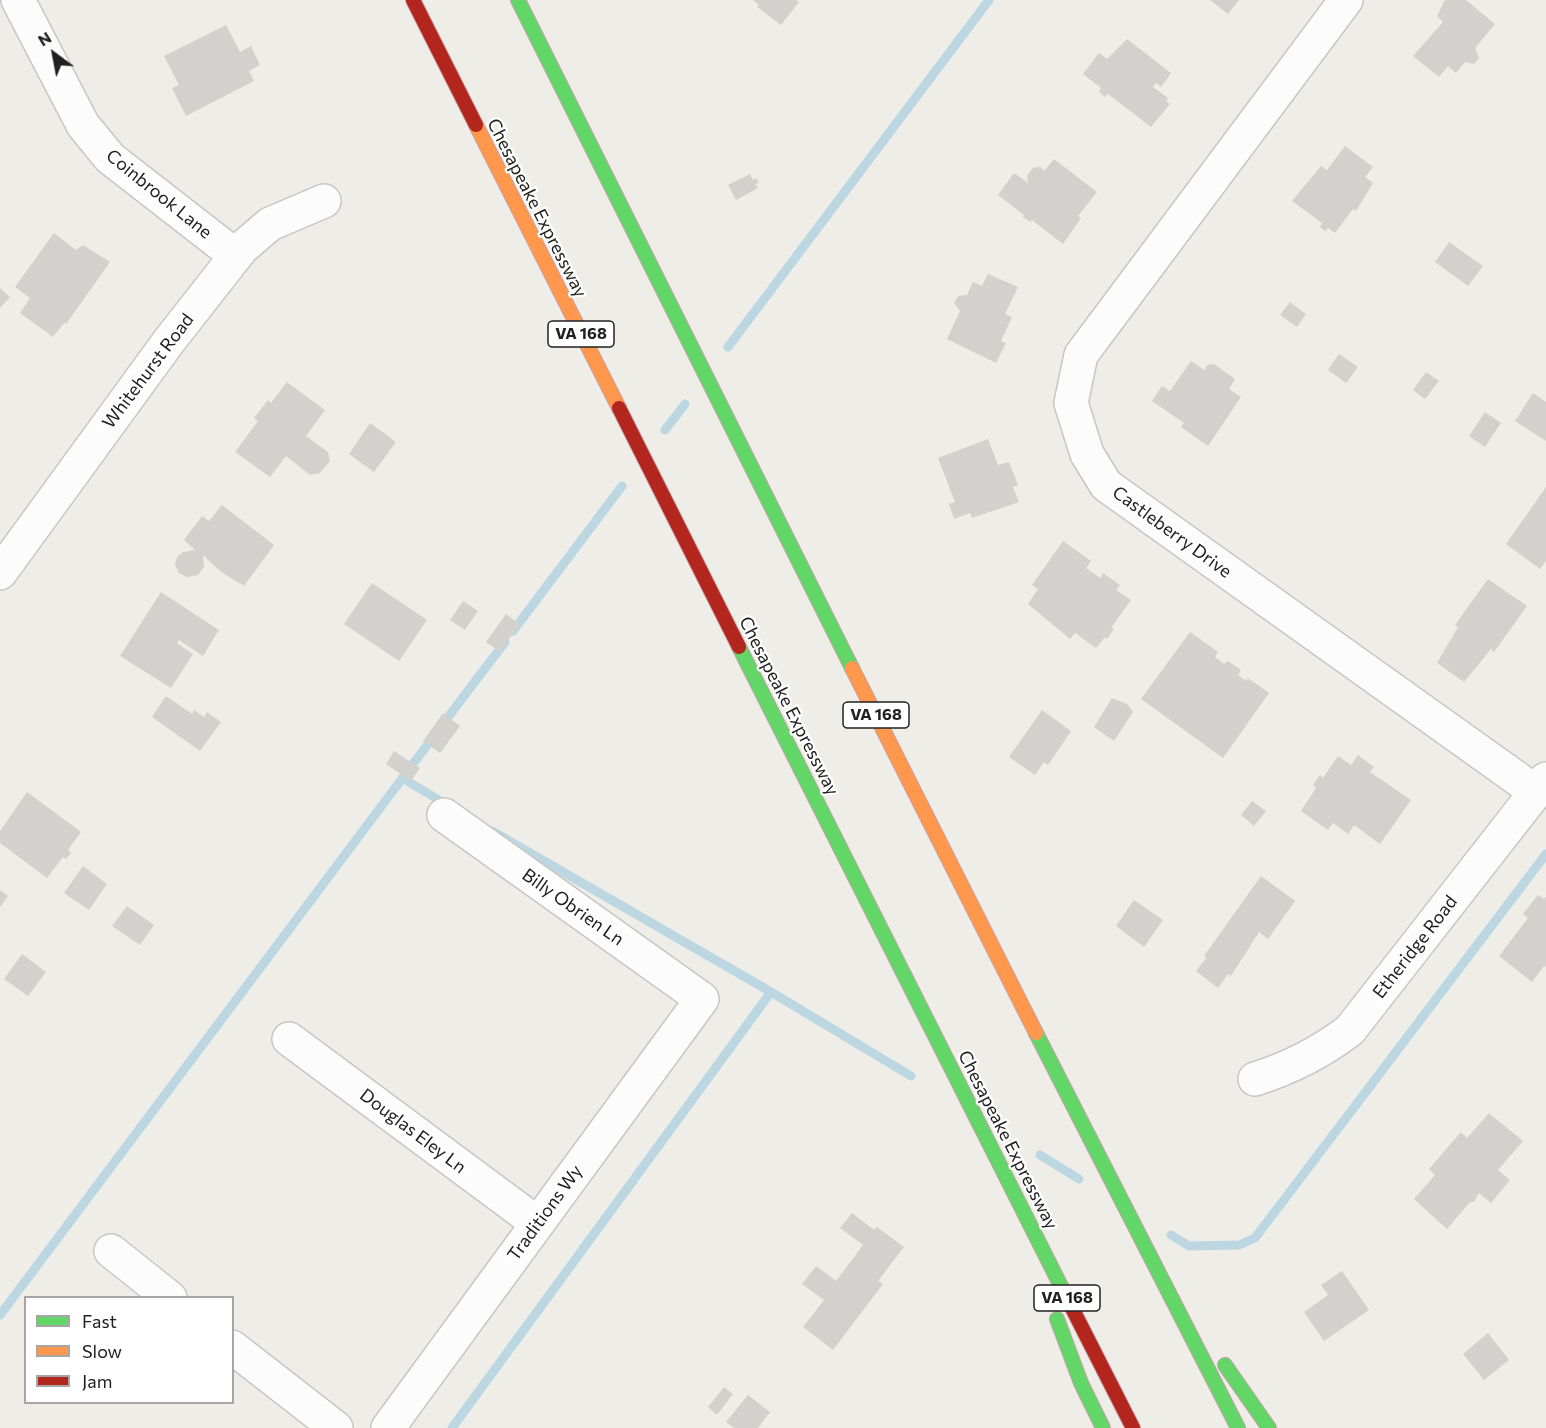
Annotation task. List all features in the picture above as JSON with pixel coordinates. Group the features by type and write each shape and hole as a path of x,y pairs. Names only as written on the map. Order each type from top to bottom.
{"highway":[{"name":"Chesapeake Expressway","path":"412,0 1133,1428"},
{"name":"VA 168","path":"518,0 934,831 1238,1428"},
{"path":"1002,1168 1045,1286"},
{"path":"1153,1261 1269,1428"},
{"path":"1053,1308 1081,1383 1103,1428"}],"street":[{"name":"Coinbrook Lane","path":"18,0 83,125 110,158 236,256"},
{"name":"Castleberry Drive","path":"1346,0 1081,355 1071,404 1087,454 1106,484 1541,785"},
{"name":"Whitehurst Road","path":"0,573 169,340 236,256 270,224 324,201"},
{"name":"Etheridge Road","path":"1255,1079 1285,1069 1322,1051 1350,1030 1541,785"},
{"name":"Billy Obrien Ln","path":"444,815 702,999"},
{"name":"Traditions Wy","path":"388,1428 702,999"},
{"name":"Douglas Eley Ln","path":"289,1039 537,1223"},
{"path":"111,1251 167,1296"},
{"path":"234,1349 336,1428"}],"building":[{"path":"753,0 796,0 799,2 781,25 757,7 759,5"},
{"path":"1210,0 1239,0 1228,14"},
{"path":"1445,0 1466,0 1495,24 1475,48 1479,58 1474,64 1465,62 1456,73 1448,66 1439,77 1413,56 1443,22 1437,16"},
{"path":"226,25 240,52 251,46 260,65 249,71 254,81 186,116 172,88 179,85 164,56"},
{"path":"1127,39 1171,73 1161,87 1156,83 1153,87 1168,98 1166,101 1170,104 1151,127 1108,94 1105,97 1099,92 1101,88 1083,74 1099,53 1107,59"},
{"path":"1345,146 1373,167 1365,177 1373,183 1356,211 1353,209 1335,233 1328,228 1325,231 1320,227 1322,223 1292,201 1321,166 1327,170"},
{"path":"1054,159 1097,192 1078,216 1081,218 1063,244 1032,220 1030,222 1022,216 1024,215 998,195 1014,173 1028,183 1027,176 1033,168 1040,167 1044,171"},
{"path":"750,174 753,180 756,178 759,183 755,184 758,188 736,200 728,185"},
{"path":"54,233 76,250 83,245 110,262 66,324 64,323 53,337 20,313 30,298 15,287"},
{"path":"1449,242 1483,266 1468,286 1435,262"},
{"path":"988,274 1018,287 1005,314 1012,317 1001,341 1006,343 996,363 947,339 960,311 954,303 958,296 967,295 973,282 982,286"},
{"path":"0,288 10,297 0,308"},
{"path":"1290,302 1306,314 1297,327 1280,315"},
{"path":"1339,354 1358,367 1346,383 1328,370"},
{"path":"1191,361 1204,370 1208,365 1214,364 1235,379 1229,389 1241,397 1208,446 1181,427 1184,423 1152,401 1162,386 1170,391"},
{"path":"1426,372 1439,381 1425,399 1413,390"},
{"path":"287,382 325,410 306,436 328,452 330,461 320,473 310,475 286,456 270,477 235,452 258,421 254,418 268,400 271,403"},
{"path":"1533,393 1546,402 1546,441 1515,421"},
{"path":"1485,412 1501,423 1485,447 1469,436"},
{"path":"370,423 396,442 374,472 349,454"},
{"path":"988,439 998,465 1009,462 1018,485 1013,487 1019,502 972,518 970,513 954,519 949,504 955,502 938,458"},
{"path":"1546,487 1546,561 1540,569 1506,544"},
{"path":"222,505 274,545 244,586 221,572 203,555 204,567 198,575 187,577 179,573 175,565 177,557 183,552 195,550 184,540 202,516 209,521"},
{"path":"1063,541 1091,561 1086,568 1100,578 1103,573 1120,585 1116,590 1131,600 1111,628 1114,629 1107,639 1105,637 1096,648 1075,633 1070,639 1028,604 1038,589 1032,585"},
{"path":"1488,579 1527,606 1494,652 1491,649 1464,682 1437,663 1458,627 1455,625"},
{"path":"372,583 427,620 399,661 344,624"},
{"path":"161,592 219,630 203,656 179,640 177,643 193,654 171,688 120,656"},
{"path":"463,601 478,611 465,630 450,620"},
{"path":"506,614 520,624 500,652 486,642"},
{"path":"1190,632 1218,652 1215,657 1224,664 1228,661 1241,670 1238,675 1246,681 1248,678 1269,693 1223,758 1141,699"},
{"path":"166,696 192,714 194,710 204,717 207,712 221,722 200,751 152,717"},
{"path":"1112,698 1127,704 1133,712 1114,741 1094,727"},
{"path":"1042,710 1071,731 1048,765 1044,762 1035,775 1009,757"},
{"path":"443,713 460,726 440,753 423,741"},
{"path":"394,751 420,768 411,781 386,764"},
{"path":"1358,755 1374,767 1370,772 1411,800 1380,844 1354,825 1348,834 1333,823 1328,830 1301,811 1316,788 1313,785 1320,775 1323,778 1338,756 1351,765"},
{"path":"27,792 81,832 68,850 71,853 66,859 63,857 47,878 0,843 0,831"},
{"path":"1252,801 1266,811 1254,826 1241,815"},
{"path":"83,866 107,884 89,910 64,893"},
{"path":"1261,876 1295,901 1268,939 1259,932 1231,976 1228,974 1218,988 1196,971 1206,958 1204,956"},
{"path":"0,890 8,896 0,907"},
{"path":"1538,895 1544,899 1546,896 1546,967 1544,966 1532,982 1499,956 1528,918 1523,914"},
{"path":"1134,900 1163,920 1144,947 1116,926"},
{"path":"127,906 154,925 140,945 112,926"},
{"path":"22,954 46,972 28,996 4,979"},
{"path":"1489,1113 1523,1141 1498,1170 1510,1180 1491,1203 1479,1193 1474,1202 1470,1202 1447,1229 1414,1199 1435,1175 1429,1169 1461,1132 1467,1138"},
{"path":"852,1213 874,1230 877,1227 904,1247 878,1281 883,1284 833,1350 803,1327 824,1300 802,1284 816,1266 836,1281 863,1245 840,1228"},
{"path":"1342,1271 1369,1310 1324,1341 1304,1312 1328,1295 1321,1285"},
{"path":"1488,1333 1509,1360 1484,1380 1463,1354"},
{"path":"724,1387 733,1394 717,1415 708,1407"},
{"path":"748,1395 770,1412 758,1428 734,1428 726,1422"}],"waterway":[{"path":"728,347 989,0"},
{"path":"665,430 685,404"},
{"path":"513,631 622,486"},
{"path":"442,725 505,642"},
{"path":"0,1315 434,736"},
{"path":"402,778 449,806"},
{"path":"492,831 771,992 911,1076"},
{"path":"1171,1235 1189,1246 1239,1245 1255,1238 1546,854"},
{"path":"452,1428 771,992"},
{"path":"1040,1155 1079,1179"}],"traffic: fast":[{"path":"518,0 852,668"},
{"path":"739,647 1071,1306"},
{"path":"1036,1033 1238,1428"},
{"path":"1057,1319 1081,1383 1103,1428"},
{"path":"1225,1365 1269,1428"}],"traffic: slow":[{"path":"476,125 619,408"},
{"path":"852,668 1036,1033"}],"traffic: jam":[{"path":"413,0 476,125"},
{"path":"619,408 739,647"},
{"path":"1071,1306 1133,1428"}]}
